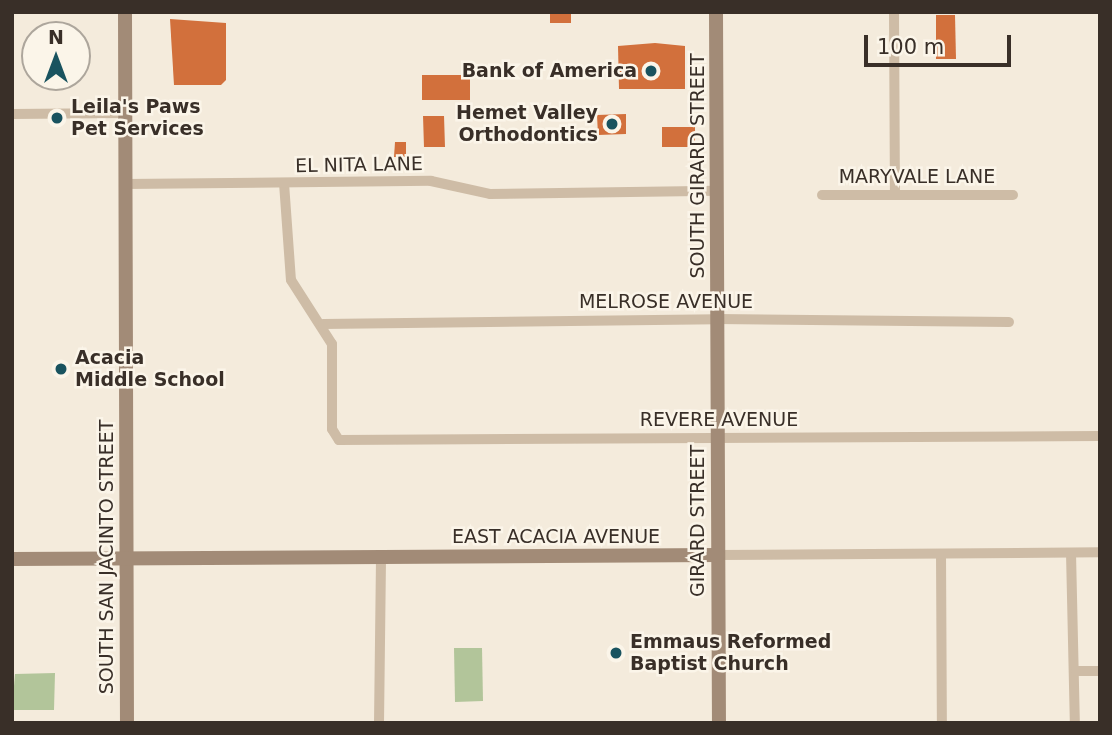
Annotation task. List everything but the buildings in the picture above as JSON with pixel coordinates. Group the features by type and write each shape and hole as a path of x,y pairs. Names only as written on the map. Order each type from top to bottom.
{"street":[{"name":"SOUTH SAN JACINTO STREET","path":"125,12 127,723"},
{"name":"SOUTH GIRARD STREET","path":"716,12 718,319"},
{"path":"894,12 895,194"},
{"path":"12,114 125,113"},
{"name":"EL NITA LANE","path":"125,184 431,181 490,194 717,191"},
{"path":"284,183 287,265 298,294 323,324"},
{"name":"MARYVALE LANE","path":"822,195 1013,195"},
{"name":"MELROSE AVENUE","path":"323,324 718,319 1009,322"},
{"name":"GIRARD STREET","path":"718,319 719,723"},
{"name":"REVERE AVENUE","path":"323,324 332,344 332,429 338,440 1100,436"},
{"name":"EAST ACACIA AVENUE","path":"12,559 1100,552"},
{"path":"1071,553 1076,671 1075,723"},
{"path":"941,554 942,723"},
{"path":"379,723 381,557"},
{"path":"1076,671 1100,671"}],"green space":[{"path":"454,648 482,648 483,701 455,702"},
{"path":"55,673 54,710 12,710 15,674"}],"place":[{"name":"Bank of America","path":"651,71"},
{"name":"Leila's Paws Pet Services","path":"57,118"},
{"name":"Hemet Valley Orthodontics","path":"612,124"},
{"name":"Acacia Middle School","path":"61,369"},
{"name":"Emmaus Reformed Baptist Church","path":"616,653"}]}
